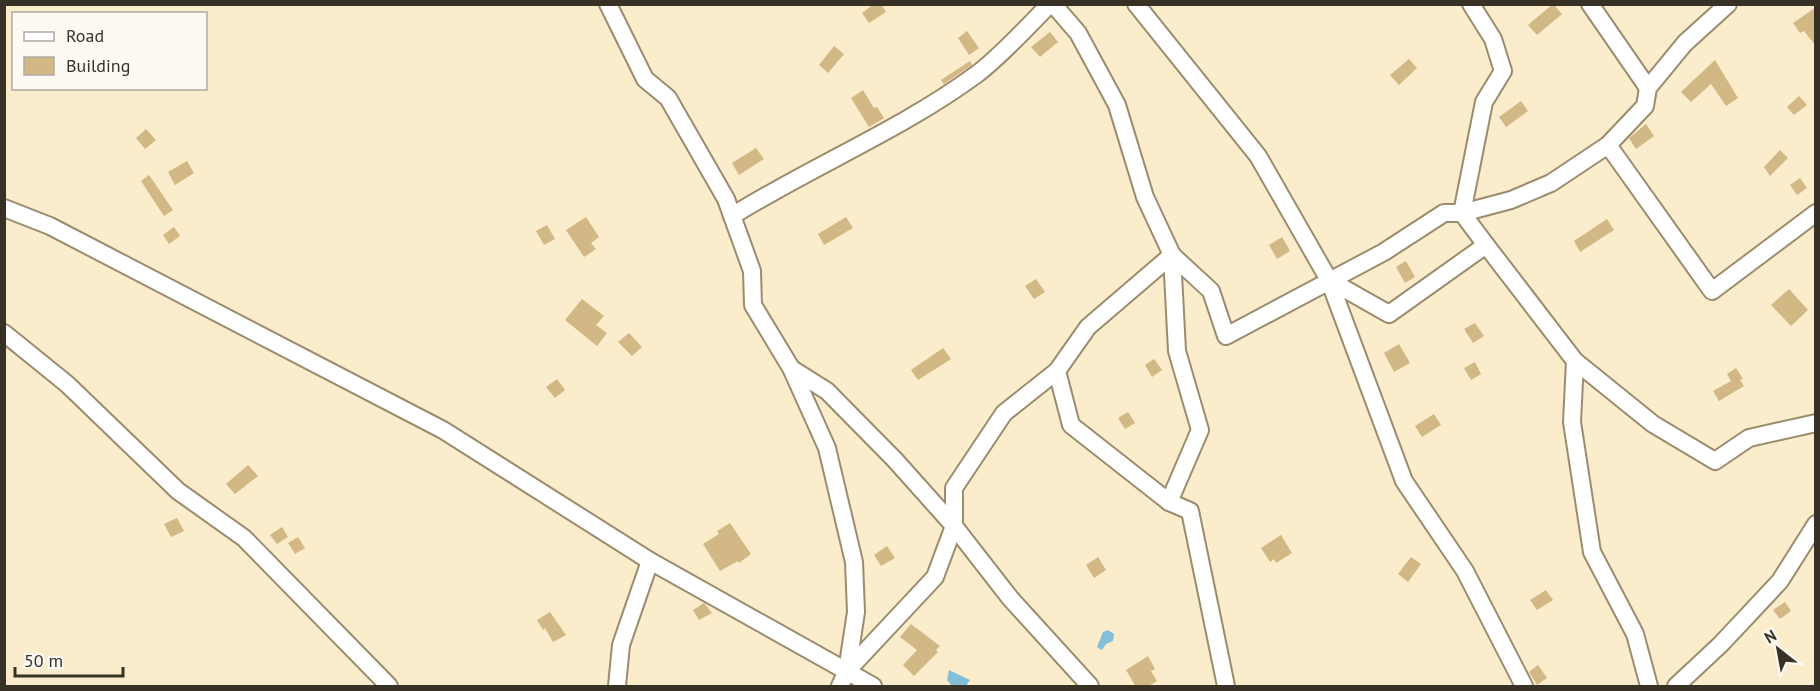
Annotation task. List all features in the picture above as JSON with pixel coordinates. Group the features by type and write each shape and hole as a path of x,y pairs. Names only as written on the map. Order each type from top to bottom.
{"street":[{"path":"608,4 645,79 668,98 726,199 752,271 753,305 791,368 827,448 854,562 856,612 847,671 840,687"},
{"path":"732,216 771,191 900,123 978,73 1051,4 1078,33 1117,105 1145,197 1172,255 1177,351 1200,430 1169,502"},
{"path":"1136,4 1258,156 1329,280 1404,481 1465,571 1524,687"},
{"path":"1471,4 1493,39 1503,71 1484,102 1462,213 1575,361 1653,424 1715,461 1749,438 1815,423"},
{"path":"1590,4 1648,88"},
{"path":"1172,255 1211,291 1226,336 1384,252 1444,213 1462,213 1511,200 1551,183 1608,145 1645,106 1648,88 1685,43 1728,4"},
{"path":"1608,145 1712,291 1815,213"},
{"path":"4,208 50,226 443,430 650,561 873,687"},
{"path":"1329,280 1389,314 1486,245"},
{"path":"847,671 935,578 954,526 954,488 1004,413 1057,371 1088,327 1172,255"},
{"path":"4,333 67,384 178,491 244,538 389,687"},
{"path":"1575,361 1572,422 1592,552 1635,634 1649,687"},
{"path":"791,368 827,391 895,460 954,526 1010,598 1090,687"},
{"path":"1057,371 1071,425 1169,502 1190,511 1226,687"},
{"path":"1676,687 1721,644 1780,581 1815,524"},
{"path":"617,687 621,645 650,561"}],"water":[{"path":"1108,630 1114,634 1113,641 1106,644 1102,650 1097,647 1103,632"},
{"path":"949,670 970,680 967,684 969,686 952,686 947,680"}],"building":[{"path":"874,4 881,4 886,12 869,23 862,13"},
{"path":"1553,4 1562,14 1537,35 1528,25"},
{"path":"1815,8 1815,45 1804,31 1800,33 1793,23"},
{"path":"967,31 979,48 969,55 958,38"},
{"path":"1050,32 1058,42 1040,57 1031,47"},
{"path":"834,46 844,54 828,73 819,65"},
{"path":"1409,59 1417,68 1399,85 1390,75"},
{"path":"1715,60 1738,98 1726,106 1711,84 1691,102 1681,92"},
{"path":"970,61 972,65 944,84 941,80"},
{"path":"863,90 874,108 877,107 884,118 869,127 851,98"},
{"path":"1799,96 1807,105 1794,115 1787,107"},
{"path":"1521,101 1528,111 1506,127 1499,117"},
{"path":"1646,124 1654,136 1636,149 1629,138"},
{"path":"146,129 156,140 145,149 136,138"},
{"path":"756,148 764,159 739,175 732,163"},
{"path":"1780,150 1788,158 1770,176 1764,167"},
{"path":"187,161 194,173 175,185 168,172"},
{"path":"149,175 173,210 164,216 141,181"},
{"path":"1800,178 1807,188 1797,195 1790,185"},
{"path":"586,217 599,237 591,243 596,249 584,257 566,230"},
{"path":"846,217 853,228 824,245 818,234"},
{"path":"1607,219 1614,230 1580,252 1574,241"},
{"path":"547,225 555,239 544,245 536,231"},
{"path":"174,227 180,236 169,244 163,235"},
{"path":"1282,237 1290,251 1277,259 1269,245"},
{"path":"1406,261 1415,277 1405,283 1396,267"},
{"path":"1036,279 1045,292 1034,299 1025,286"},
{"path":"1789,289 1808,310 1791,326 1771,305"},
{"path":"582,299 604,316 596,325 607,333 597,346 565,320"},
{"path":"1475,323 1484,336 1473,343 1464,329"},
{"path":"629,333 642,347 632,356 618,342"},
{"path":"1399,344 1410,363 1394,372 1384,353"},
{"path":"943,348 951,359 918,380 911,370"},
{"path":"1154,359 1162,370 1152,377 1145,365"},
{"path":"1475,362 1481,374 1471,380 1464,368"},
{"path":"1736,368 1743,379 1740,380 1744,386 1719,401 1713,391 1731,381 1727,374"},
{"path":"557,379 565,390 555,398 546,387"},
{"path":"1128,412 1135,423 1125,429 1118,418"},
{"path":"1434,414 1441,425 1422,437 1415,426"},
{"path":"248,465 258,476 235,494 226,484"},
{"path":"177,518 184,531 171,537 164,524"},
{"path":"730,523 751,554 739,563 738,561 720,571 703,544 719,534 717,531"},
{"path":"282,527 288,537 277,544 270,535"},
{"path":"1281,535 1292,553 1276,563 1274,559 1270,562 1261,548"},
{"path":"298,537 305,548 295,554 288,543"},
{"path":"887,546 895,558 881,566 874,555"},
{"path":"1098,557 1106,570 1094,578 1086,565"},
{"path":"1411,557 1421,564 1408,582 1398,574"},
{"path":"1546,590 1553,600 1537,610 1530,600"},
{"path":"1785,602 1791,611 1780,619 1773,610"},
{"path":"704,603 712,613 699,620 693,610"},
{"path":"550,612 566,635 553,642 537,620"},
{"path":"911,624 940,646 936,650 938,652 914,676 903,665 917,650 900,637"},
{"path":"1148,656 1155,669 1151,671 1157,681 1147,687 1136,687 1126,670"},
{"path":"1538,665 1547,678 1537,685 1529,672"}]}
